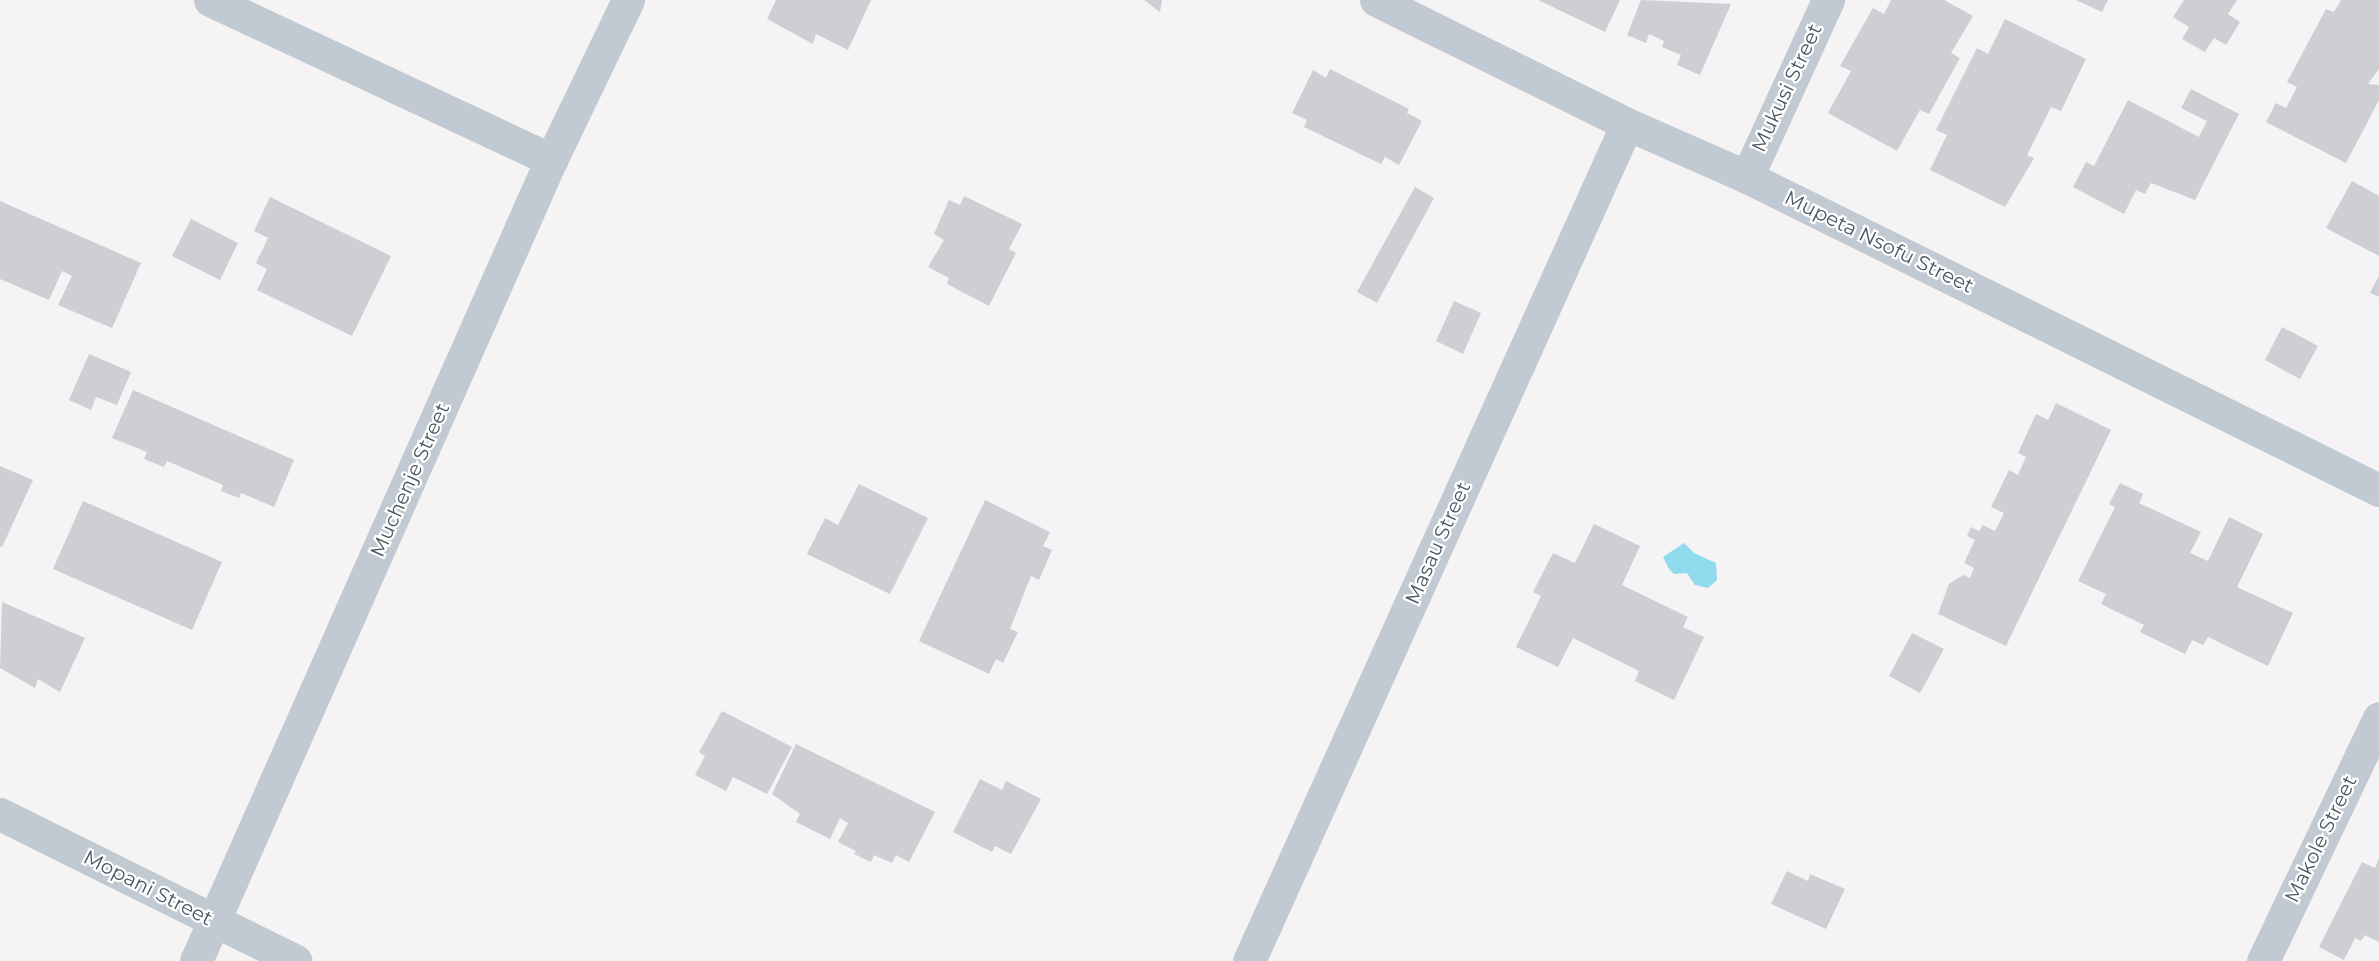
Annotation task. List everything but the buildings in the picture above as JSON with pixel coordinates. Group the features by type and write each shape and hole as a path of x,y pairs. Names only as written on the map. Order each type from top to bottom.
{"street":[{"path":"210,0 551,160"},
{"name":"Muchenje Street","path":"196,961 551,160 628,0"},
{"name":"Mupeta Nsofu Street","path":"1377,0 1627,124 1747,177 2379,490"},
{"name":"Mukusi Street","path":"1747,177 1828,0"},
{"name":"Masau Street","path":"1249,961 1627,124"},
{"name":"Makole Street","path":"2263,961 2379,718"},
{"name":"Mopani Street","path":"0,814 296,961"}],"water":[{"path":"1684,543 1694,553 1716,563 1717,580 1708,588 1695,585 1687,573 1674,574 1669,569 1663,557"}]}
